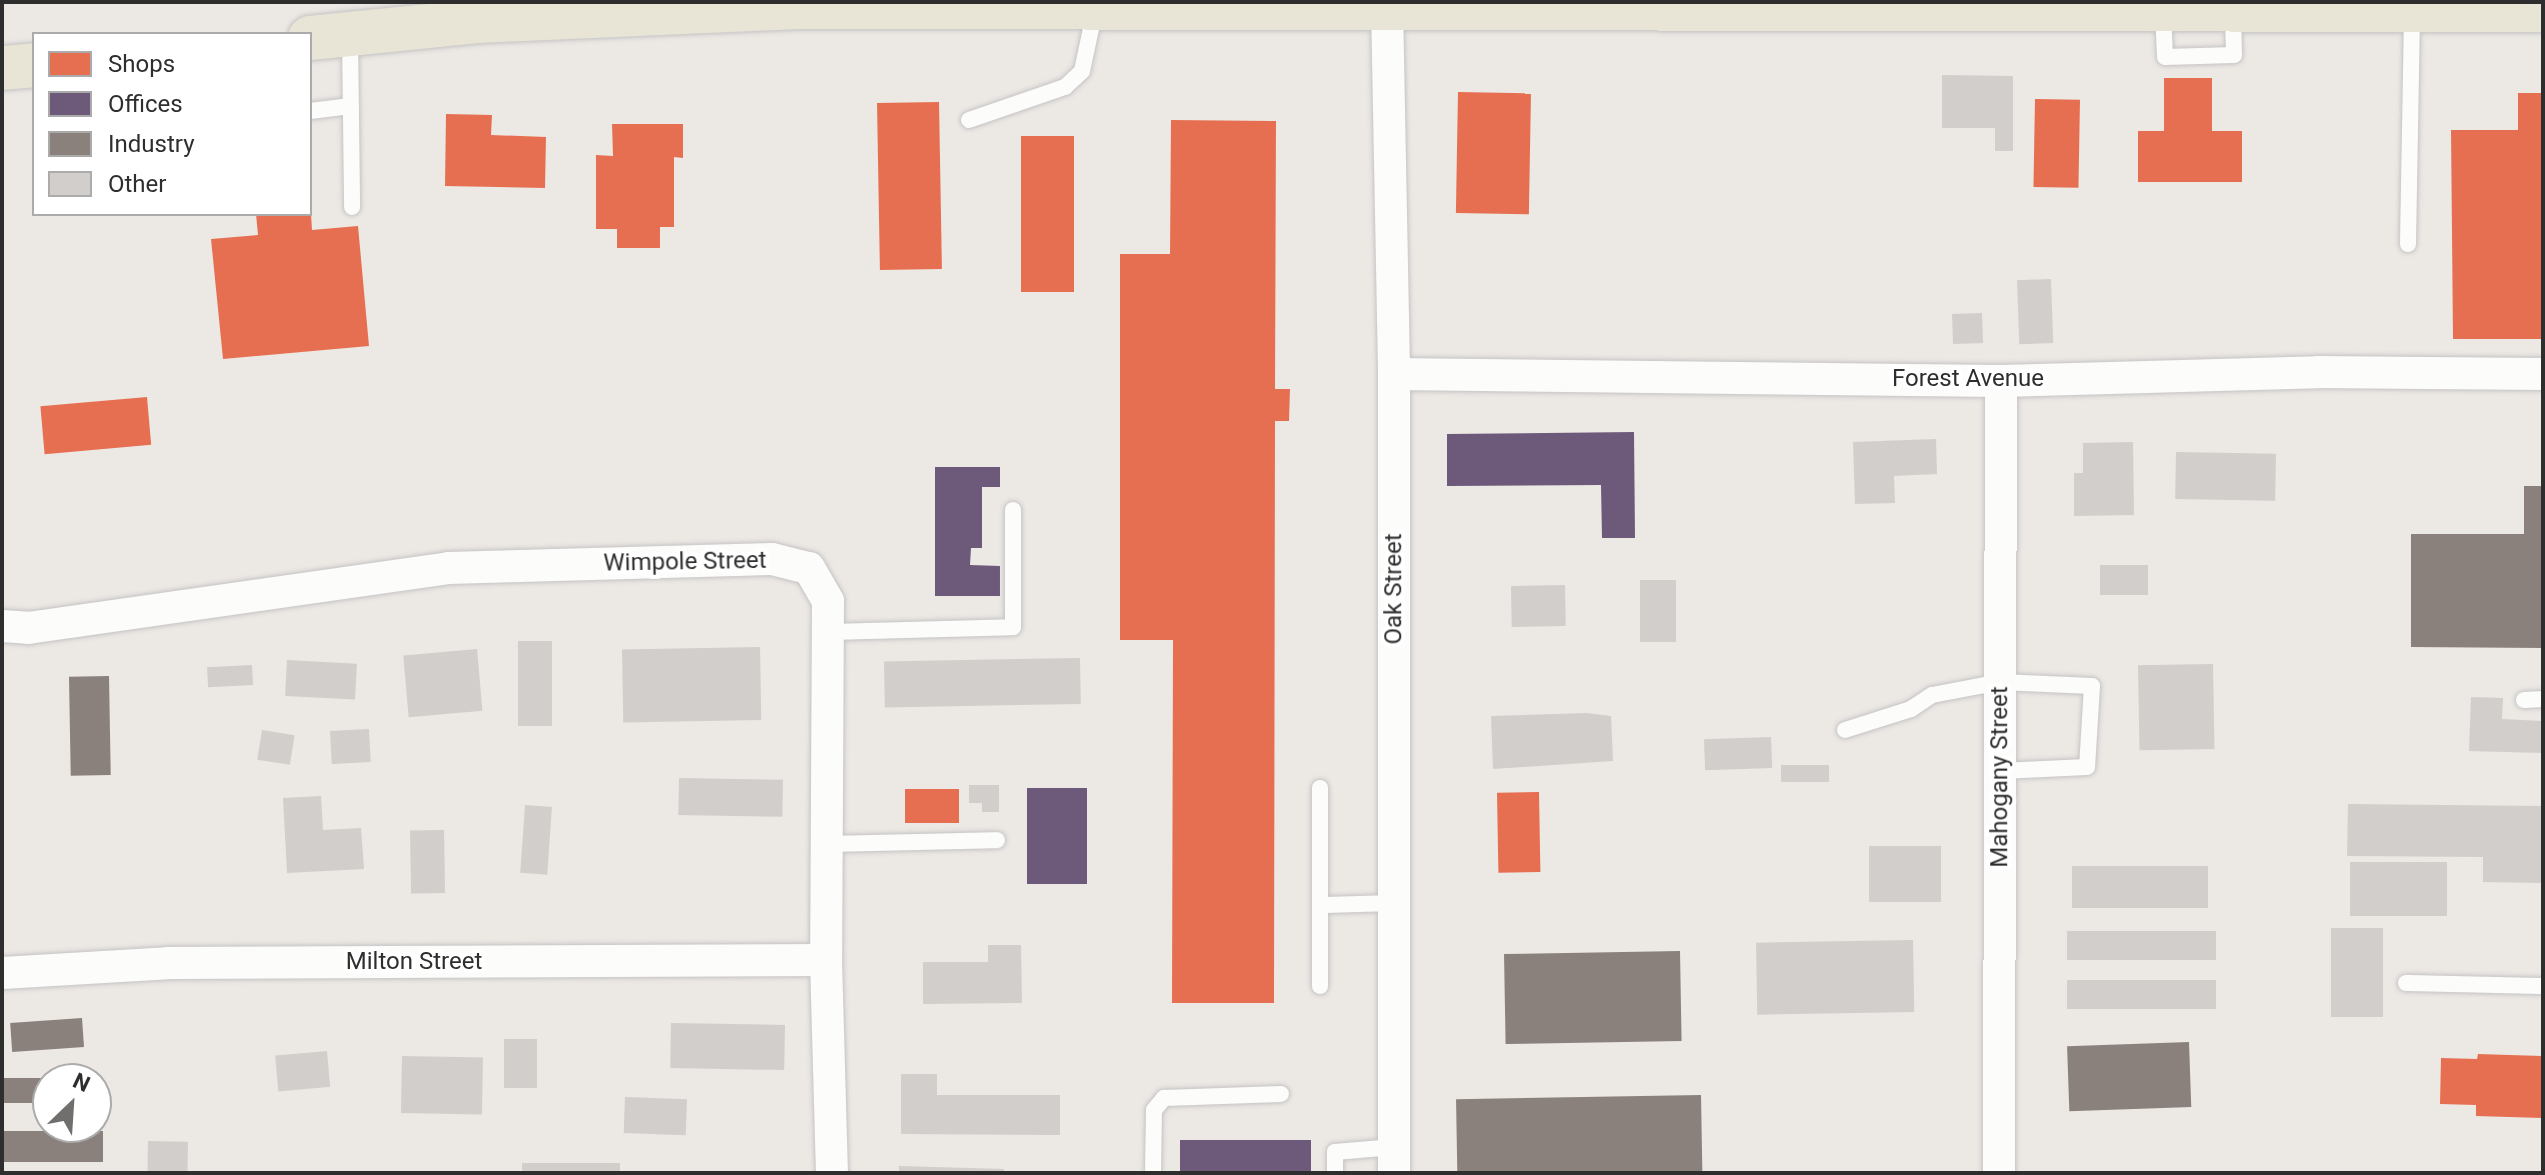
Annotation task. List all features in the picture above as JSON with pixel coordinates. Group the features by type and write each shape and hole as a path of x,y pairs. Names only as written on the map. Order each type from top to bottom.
{"main road":[{"path":"330,36 477,12 793,7 1684,3 2163,10 2543,10"},
{"path":"2,68 32,65"}],"street":[{"name":"Oak Street","path":"1387,5 1394,374 1394,1160"},
{"name":"Forest Avenue","path":"1394,374 2001,381 2318,372 2543,374"},
{"name":"Mahogany Street","path":"1999,1173 2001,381"},
{"name":"Wimpole Street","path":"2,626 28,628 448,568 772,559 809,568 828,601 826,960 832,1173"},
{"name":"Milton Street","path":"2,973 168,963 826,960"}],"lane":[{"path":"969,120 1065,87 1082,71 1074,6"},
{"path":"2408,244 2412,10"},
{"path":"330,36 351,106 352,207"},
{"path":"312,111 351,106"},
{"path":"828,632 1013,627 1013,510"},
{"path":"1845,730 1911,709 1932,695 2000,682 2092,686 2087,767 2000,771"},
{"path":"2524,700 2543,699"},
{"path":"1320,788 1324,905 1320,986"},
{"path":"826,844 997,840"},
{"path":"1324,905 1394,903"},
{"path":"2406,983 2543,986"},
{"path":"1153,1173 1154,1110 1164,1098 1281,1094"},
{"path":"1335,1173 1335,1152 1394,1160"}],"building: Shops":[{"path":"2164,78 2212,78 2212,131 2242,131 2242,182 2138,182 2138,131 2164,131"},
{"path":"1458,92 1531,93 1529,214 1456,213"},
{"path":"2518,93 2543,93 2543,339 2453,339 2451,130 2518,130"},
{"path":"2035,99 2080,100 2078,188 2033,187"},
{"path":"939,102 942,269 880,270 877,103"},
{"path":"446,114 492,115 491,135 546,137 545,188 445,186"},
{"path":"1171,120 1276,121 1275,389 1290,389 1289,421 1275,421 1274,1003 1172,1003 1173,640 1120,640 1120,254 1170,254"},
{"path":"612,124 683,124 683,158 674,157 674,227 660,227 660,248 617,248 617,229 596,229 596,155 613,156"},
{"path":"1021,136 1074,136 1074,292 1021,292"},
{"path":"256,216 311,216 312,230 358,226 369,346 223,359 211,239 258,235"},
{"path":"147,397 151,445 45,454 40,406"},
{"path":"905,789 959,789 959,823 905,823"},
{"path":"1539,792 1540,872 1498,873 1497,793"},
{"path":"2478,1054 2543,1056 2542,1118 2476,1116 2476,1105 2440,1104 2441,1058 2477,1059"}],"building: Offices":[{"path":"1634,432 1635,538 1602,538 1601,485 1447,486 1447,434"},
{"path":"935,467 1000,467 1000,487 982,487 982,548 971,548 970,565 1000,566 1000,596 935,596"},
{"path":"1027,788 1087,788 1087,884 1027,884"},
{"path":"1180,1140 1311,1140 1311,1173 1180,1173"}],"building: Industry":[{"path":"2524,486 2543,486 2543,648 2411,647 2411,534 2524,534"},
{"path":"109,676 111,775 71,776 69,677"},
{"path":"1680,951 1682,1041 1506,1044 1504,954"},
{"path":"82,1018 84,1047 12,1052 10,1023"},
{"path":"2189,1042 2191,1107 2069,1111 2067,1046"},
{"path":"2,1078 32,1078 32,1103 2,1103"},
{"path":"1701,1095 1702,1173 1457,1173 1456,1099"},
{"path":"2,1131 32,1131 32,1143 103,1143 103,1162 2,1162"}],"building: Other":[{"path":"1942,75 2013,76 2013,151 1995,151 1995,128 1942,128"},
{"path":"2051,279 2053,343 2019,344 2017,280"},
{"path":"1982,313 1983,343 1953,344 1952,314"},
{"path":"1936,439 1937,474 1894,476 1895,503 1855,504 1853,442"},
{"path":"2133,442 2134,515 2074,516 2074,473 2083,473 2083,443"},
{"path":"2176,452 2276,454 2275,501 2175,499"},
{"path":"2100,565 2148,565 2148,595 2100,595"},
{"path":"1640,580 1676,580 1676,642 1640,642"},
{"path":"1565,585 1566,626 1512,627 1511,586"},
{"path":"518,641 552,641 552,726 518,726"},
{"path":"760,647 761,720 623,722 622,649"},
{"path":"477,649 482,711 409,717 403,655"},
{"path":"1080,658 1081,704 885,707 884,661"},
{"path":"287,660 357,664 355,700 285,696"},
{"path":"2213,664 2214,749 2139,750 2138,665"},
{"path":"252,665 253,685 208,687 207,667"},
{"path":"2471,697 2503,698 2502,719 2543,721 2543,753 2469,751"},
{"path":"1586,713 1611,716 1613,761 1493,769 1491,716"},
{"path":"369,729 371,762 332,764 330,731"},
{"path":"262,730 295,735 290,765 257,760"},
{"path":"1771,737 1772,768 1705,770 1704,739"},
{"path":"1781,765 1829,765 1829,782 1781,782"},
{"path":"679,778 783,780 782,817 678,815"},
{"path":"969,785 999,785 999,812 982,812 982,803 969,803"},
{"path":"321,796 323,830 361,828 364,869 287,873 283,798"},
{"path":"2348,804 2543,806 2543,883 2483,882 2483,857 2347,856"},
{"path":"525,805 552,807 547,875 520,873"},
{"path":"444,830 445,893 411,894 410,831"},
{"path":"1869,846 1941,846 1941,902 1869,902"},
{"path":"2350,862 2447,862 2447,916 2350,916"},
{"path":"2072,866 2208,866 2208,908 2072,908"},
{"path":"2331,928 2383,928 2383,1017 2331,1017"},
{"path":"2067,931 2216,931 2216,960 2067,960"},
{"path":"1913,940 1914,1012 1757,1015 1756,943"},
{"path":"988,945 1021,945 1022,1003 923,1004 923,962 988,962"},
{"path":"2067,980 2216,980 2216,1009 2067,1009"},
{"path":"671,1023 785,1025 784,1070 670,1068"},
{"path":"504,1039 537,1039 537,1088 504,1088"},
{"path":"327,1051 330,1087 278,1091 275,1056"},
{"path":"402,1056 483,1057 482,1114 401,1113"},
{"path":"901,1074 937,1074 937,1095 1060,1095 1060,1135 901,1134"},
{"path":"625,1097 687,1099 686,1135 624,1133"},
{"path":"148,1141 188,1142 187,1173 147,1173"},
{"path":"522,1163 620,1163 620,1173 522,1173"},
{"path":"899,1166 1004,1169 1004,1173 899,1173"}]}
